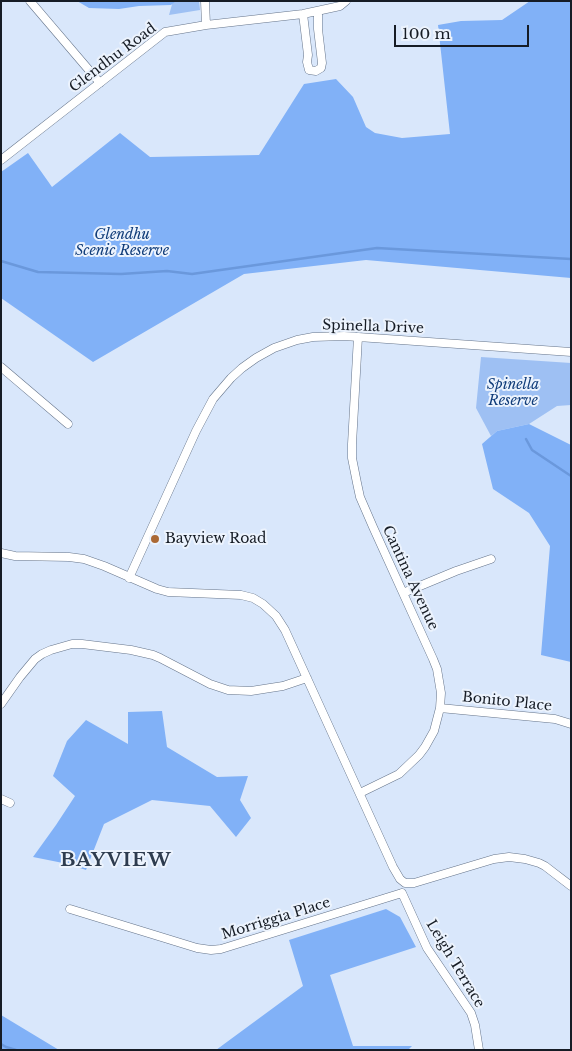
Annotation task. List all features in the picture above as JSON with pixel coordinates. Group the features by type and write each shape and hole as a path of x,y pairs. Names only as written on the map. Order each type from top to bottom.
{"street":[{"path":"30,1 100,83"},
{"path":"205,1 206,26"},
{"name":"Glendhu Road","path":"1,160 165,32 303,14 340,6 346,1"},
{"path":"303,14 308,55 307,62 309,70 316,71 321,68 322,63 318,11"},
{"name":"Spinella Drive","path":"129,578 213,399 242,368 274,348 313,337 344,336 571,352"},
{"name":"Cantina Avenue","path":"358,337 352,458 360,497 437,669 441,693 440,708 434,731 419,755 398,774 360,793"},
{"path":"1,367 68,424"},
{"path":"1,553 22,557 69,557 84,560 104,566 129,578 168,592 241,595 253,598 276,616 285,630 400,879 405,883 414,883 494,859 509,857 539,863 571,886"},
{"path":"403,593 456,570 491,559"},
{"path":"1,704 34,659 51,650 72,644 131,650 153,655 210,684 228,690 251,691 307,678"},
{"name":"Bonito Place","path":"440,708 555,720 571,724"},
{"path":"1,799 10,803"},
{"path":"402,893 405,883"},
{"name":"Morriggia Place","path":"70,909 197,948 211,950 221,949 402,893"},
{"name":"Leigh Terrace","path":"402,893 427,948 471,1013 479,1050"}],"green space":[{"path":"77,1 176,1 171,5 119,9 89,8"},
{"path":"173,1 199,1 200,10 169,15"},
{"name":"Glendhu Scenic Reserve","path":"530,1 571,1 571,278 366,260 244,274 93,362 1,298 1,172 28,153 52,187 120,133 150,157 259,155 304,84 336,79 353,97 366,127 375,133 402,138 450,134 438,25 461,21 502,20"},
{"name":"Spinella Reserve","path":"481,357 571,363 571,405 557,406 529,424 497,431 491,436 476,408"},
{"path":"529,424 571,445 571,662 541,655 550,546 529,513 493,489 482,444 497,431"},
{"path":"162,711 167,747 217,777 248,776 240,800 251,818 236,837 210,806 152,800 104,824 86,870 68,864 33,857 75,796 53,776 67,741 86,720 128,744 128,712"},
{"path":"386,909 400,917 416,947 330,975 353,1046 412,1046 408,1050 216,1050 303,986 289,940"},
{"path":"1,1015 59,1050 1,1050"}],"waterway":[{"path":"1,261 38,272 121,274 167,271 192,274 377,248 571,259"},
{"path":"526,439 532,450 571,476"},
{"path":"1,1044 16,1050"}],"place":[{"name":"Bayview Road","path":"155,539"}],"district":[{"name":"BAYVIEW","path":"116,861"}]}
